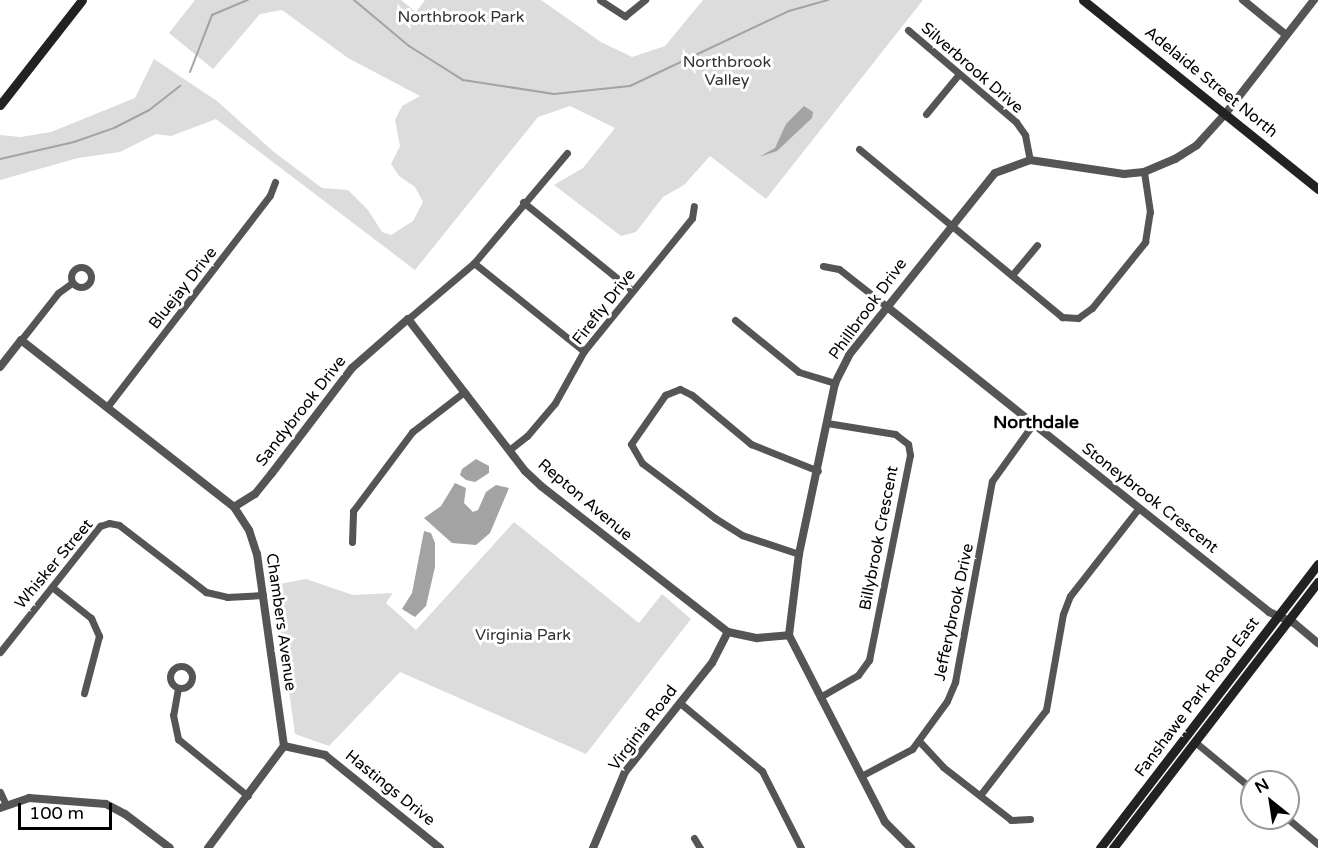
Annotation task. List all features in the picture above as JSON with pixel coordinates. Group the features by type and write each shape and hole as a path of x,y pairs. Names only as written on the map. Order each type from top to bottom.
{"main road":[{"path":"0,105 82,0"},
{"name":"Adelaide Street North","path":"1083,0 1318,189"},
{"name":"Fanshawe Park Road East","path":"1100,848 1318,564"},
{"name":"Fanshawe Park Road East","path":"1113,848 1318,582"}],"street":[{"path":"600,0 625,16 645,0"},
{"path":"1243,0 1286,35"},
{"name":"Phillbrook Drive","path":"911,848 885,822 789,635 789,611 799,554 835,383 849,355 886,306 995,172 1030,160 1117,174 1144,172 1197,145 1226,113 1314,0"},
{"name":"Silverbrook Drive","path":"908,30 1016,122 1025,135 1030,160"},
{"path":"926,114 959,74"},
{"path":"860,149 1062,317 1078,318 1092,308 1148,236 1150,212 1144,172"},
{"name":"Sandybrook Drive","path":"234,507 255,494 267,480 352,368 474,263 523,202 567,153"},
{"name":"Bluejay Drive","path":"107,407 263,204 275,182"},
{"path":"523,202 633,291"},
{"name":"Firefly Drive","path":"509,450 527,436 555,403 584,351 692,218 694,206"},
{"path":"1012,275 1038,245"},
{"path":"474,263 584,351"},
{"name":"Stoneybrook Crescent","path":"823,266 839,269 1138,509 1277,617 1288,621 1318,643"},
{"path":"0,367 58,293 72,283"},
{"name":"Repton Avenue","path":"408,319 509,450 541,486 728,632 757,638 789,635"},
{"path":"735,320 799,372 835,383"},
{"name":"Chambers Avenue","path":"21,340 234,507 257,554 284,746"},
{"path":"799,554 741,535 715,518 642,463 631,444 665,395 680,389 692,394 751,444 818,471"},
{"path":"352,542 353,511 412,432 464,392"},
{"name":"Billybrook Crescent","path":"820,698 858,675 869,660 910,455 908,444 895,434 826,423"},
{"name":"Jefferybrook Drive","path":"861,776 912,749 937,718 955,682 992,481 1033,424"},
{"path":"981,794 1046,710 1063,614 1070,596 1138,509"},
{"name":"Whisker Street","path":"0,652 100,526 109,523 119,525 206,592 226,597 263,595"},
{"path":"52,586 91,618 99,636 84,693"},
{"name":"Virginia Road","path":"593,848 625,772 712,663 728,632"},
{"path":"178,688 173,715 178,739 249,796"},
{"path":"680,703 762,771 801,848"},
{"path":"919,741 943,767 981,794 1011,820 1030,819"},
{"path":"1195,742 1240,779"},
{"path":"208,848 249,796 284,746"},
{"name":"Hastings Drive","path":"284,746 325,755 440,848"},
{"path":"0,792 3,806 29,798 106,804 170,848"},
{"path":"1300,829 1318,844"},
{"path":"694,838 700,848"}],"green space":[{"name":"Northbrook Valley","path":"195,0 401,0 416,12 425,0 541,0 601,42 632,57 665,46 703,0 923,0 766,199 710,156 684,185 663,197 636,232 621,236 554,185 583,168 615,128 570,106 538,117 415,270 216,119 171,136 156,134 120,152 78,158 0,180 0,135 21,137 51,132 135,98 154,59 217,101 274,152 322,188 348,190 368,210 382,232 391,235 413,221 423,202 415,187 399,176 391,164 400,146 395,120 402,106 420,96 348,58 282,10 260,14 213,69 169,33"},
{"name":"Virginia Park","path":"514,522 639,623 662,594 691,619 586,754 400,672 329,746 295,734 274,585 306,579 353,595 393,593 386,603 416,630"}],"shaded area":[{"path":"804,106 813,112 812,118 777,151 759,157 775,148 786,124"},
{"path":"476,459 489,466 489,473 475,482 466,480 460,475 462,469"},
{"path":"455,483 466,488 464,503 473,512 478,510 486,492 496,485 509,488 490,533 476,545 452,543 424,518 441,506"},
{"path":"424,531 431,533 435,543 435,567 426,606 415,617 402,609 412,593"}],"waterway":[{"path":"190,72 212,15 248,0"},
{"path":"354,0 409,46 463,80 554,94 630,86 789,11 828,0"},
{"path":"0,159 74,142 114,128 148,111 180,86"}],"district":[{"name":"Northdale","path":"1036,422"}],"park label":[{"name":"Northbrook Park","path":"461,17"}]}
